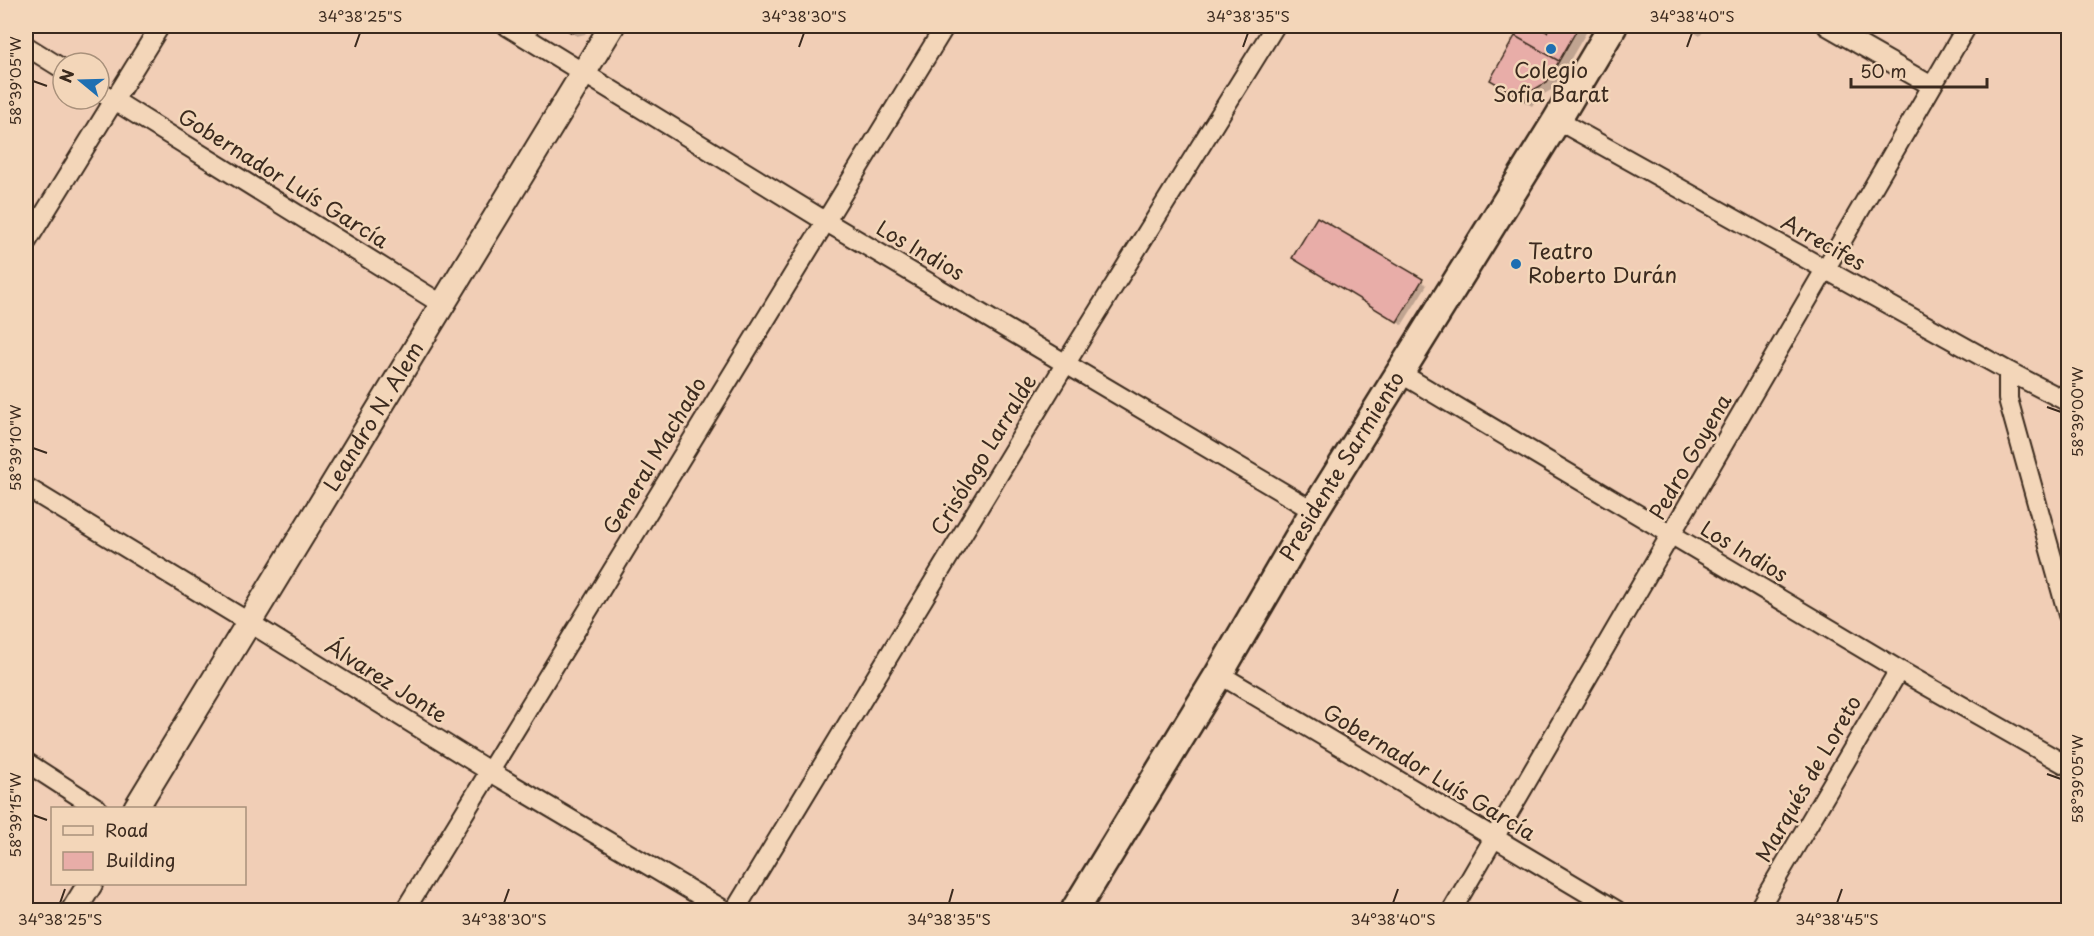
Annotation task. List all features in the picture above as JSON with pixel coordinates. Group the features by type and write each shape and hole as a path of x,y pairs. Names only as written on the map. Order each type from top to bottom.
{"main road":[{"name":"Presidente Sarmiento","path":"1076,910 1219,674 1314,511 1613,26"}],"street":[{"path":"26,243 160,26"},
{"name":"Los Indios","path":"507,26 825,221 1314,511"},
{"name":"Leandro N. Alem","path":"137,807 612,26"},
{"name":"General Machado","path":"405,910 945,26"},
{"name":"Crisólogo Larralde","path":"735,910 1066,363 1275,26"},
{"path":"1827,26 1932,86"},
{"name":"Pedro Goyena","path":"1452,910 1495,840 1967,26"},
{"path":"26,46 51,62"},
{"name":"Gobernador Luís García","path":"111,98 444,305"},
{"name":"Arrecifes","path":"1557,120 2008,372 2068,402"},
{"path":"2008,372 2008,399 2068,615"},
{"name":"Los Indios","path":"1400,373 1899,670 2068,766"},
{"name":"Álvarez Jonte","path":"26,487 489,771 724,910"},
{"name":"Marqués de Loreto","path":"1758,910 1899,670"},
{"name":"Gobernador Luís García","path":"1219,674 1616,910"},
{"path":"26,762 96,807"},
{"path":"74,910 89,885"}],"building":[{"path":"560,26 583,26 581,30 572,33"},
{"name":"Colegio Sofia Barat","path":"1521,26 1536,26 1547,32 1550,26 1579,26 1559,61 1515,36"},
{"path":"1515,36 1559,61 1547,82 1530,92 1525,100 1490,80"},
{"path":"1317,217 1423,279 1397,322 1292,258"}],"place":[{"name":"Colegio Sofia Barat","path":"1551,49"},
{"name":"Teatro Roberto Durán","path":"1516,264"}]}
